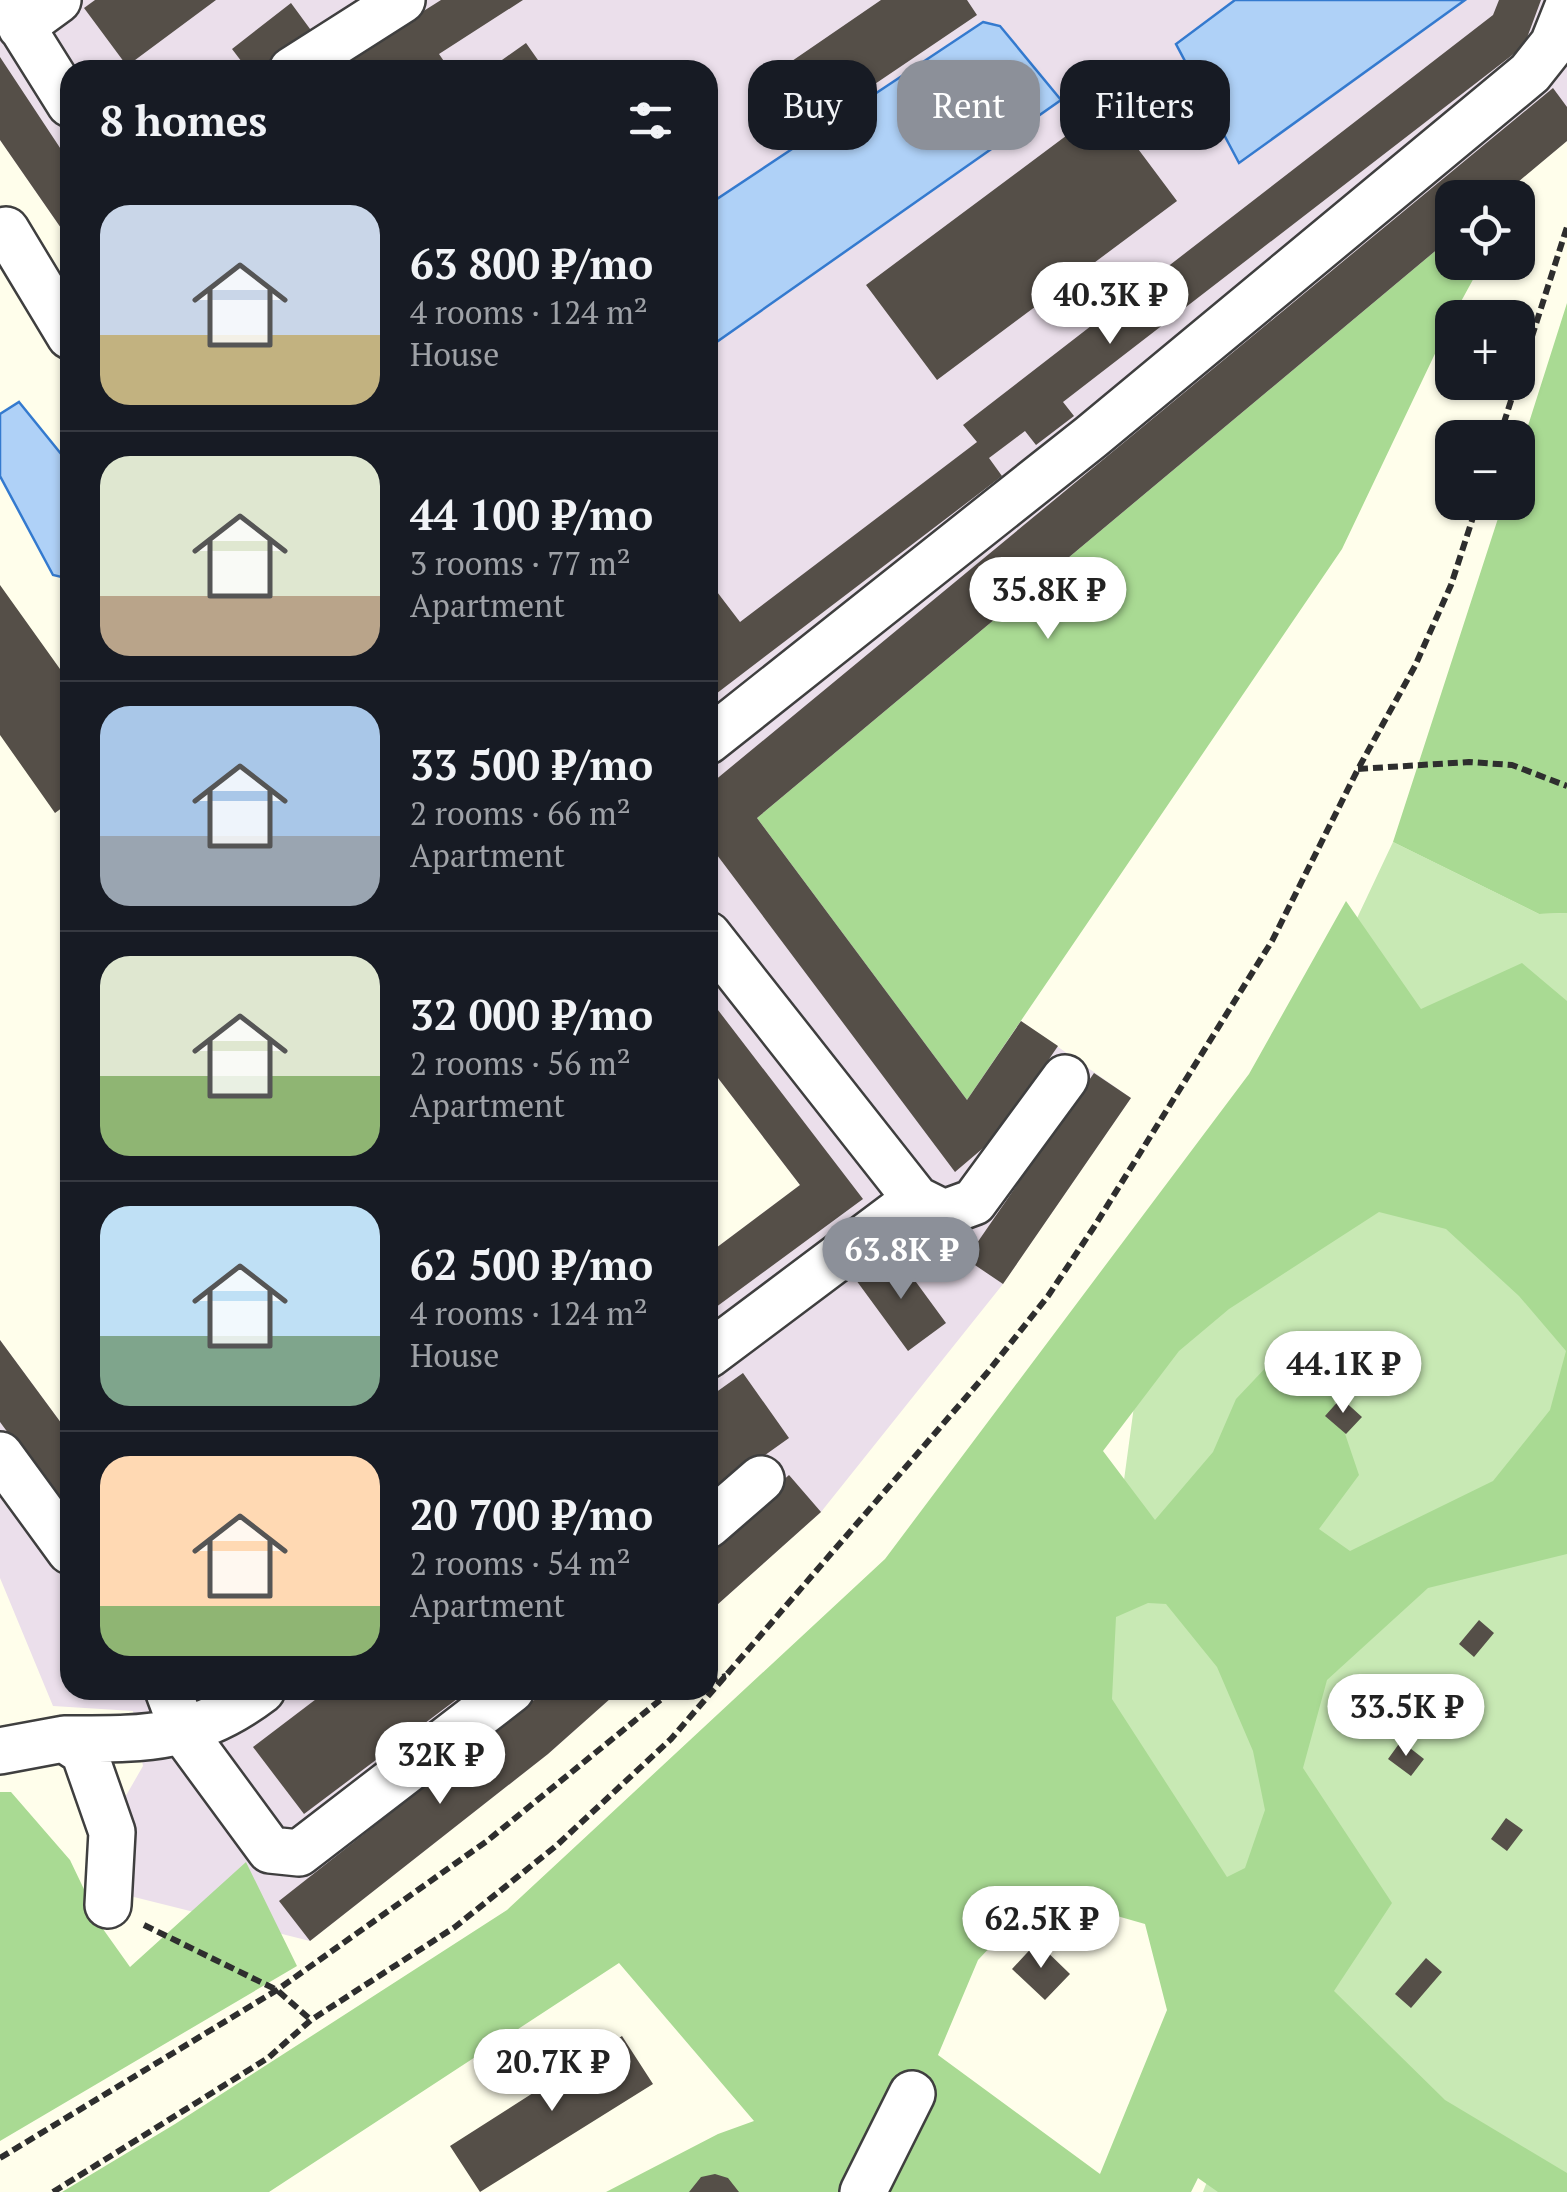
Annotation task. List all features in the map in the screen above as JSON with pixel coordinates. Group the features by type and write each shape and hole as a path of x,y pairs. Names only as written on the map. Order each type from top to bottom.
{"lane":[{"path":"58,0 13,13 60,88"},
{"path":"308,60 402,0"},
{"path":"718,733 1091,436 1530,73 1554,44 1567,9"},
{"path":"0,234 6,230 60,319"},
{"path":"718,948 916,1199 944,1213 974,1202 1065,1078"},
{"path":"718,1348 916,1199"},
{"path":"0,1455 60,1537"},
{"path":"718,1517 761,1479"},
{"path":"172,1700 184,1732 270,1850 299,1853 498,1700"},
{"path":"0,1751 64,1740 138,1739 184,1732 235,1711 249,1700"},
{"path":"64,1740 84,1752 112,1832 108,1905"},
{"path":"864,2192 912,2094"}],"path":[{"path":"1535,326 1567,227"},
{"path":"718,1685 987,1374 1048,1296 1272,941 1358,768 1415,666 1451,584 1472,520"},
{"path":"1358,768 1469,762 1512,765 1567,786"},
{"path":"718,1678 726,1676"},
{"path":"0,2158 277,1990 486,1841 660,1700"},
{"path":"53,2192 268,2058 310,2020 455,1927 556,1846 671,1739 705,1700"},
{"path":"108,1905 277,1990 310,2020"}],"shaded area":[{"path":"0,0 1567,0 1567,141 1520,180 1435,180 1435,251 757,818 967,1099 1021,1021 1131,1098 1003,1284 821,1512 718,1604 718,1246 800,1185 718,1078 718,60 60,60 60,227 0,140"},
{"path":"0,1340 60,1421 60,1700 609,1700 548,1754 310,1941 118,1893 116,1813 143,1766 133,1711 53,1706 0,1578"}],"green space":[{"path":"1435,251 1435,280 1473,280 1462,300 1435,300 1435,354 1342,549 967,1100 757,818"},
{"path":"1567,303 1567,913 1539,914 1393,842 1497,520 1535,520 1535,420 1530,420"},
{"path":"1393,842 1539,914 1567,913 1567,2192 1203,2192 1279,1997 1096,1687 1137,1384"},
{"path":"1346,901 1421,1009 1522,963 1567,1001 1567,1554 1428,1588 1327,1680 1303,1768 1392,1903 1334,1991 1445,2100 1567,2173 1567,2192 1218,2192 1198,2178 1191,2192 606,2192 718,2134 754,2121 619,1963 269,2192 62,2192 175,2124 507,1910 885,1559 1249,1074","holes":["1379,1212 1446,1229 1519,1296 1566,1351 1550,1410 1493,1481 1350,1551 1319,1529 1359,1475 1321,1363 1273,1360 1236,1399 1213,1452 1155,1520 1103,1451 1179,1351 1229,1309","1148,1603 1166,1604 1217,1667 1253,1751 1265,1810 1245,1868 1227,1877 1112,1699 1116,1617","1040,1894 1145,1924 1167,2010 1100,2174 938,2055 978,1960"]},
{"path":"0,1792 11,1792 70,1860 103,1929 130,1967 246,1862 297,1966 0,2141"}],"water":[{"path":"1235,0 1465,0 1239,163 1230,146 1230,60 1184,60 1176,44"},
{"path":"983,22 1000,26 1028,60 926,60"},
{"path":"1040,75 1060,99 1040,115"},
{"path":"897,79 897,150 990,150 718,341 718,198 791,150 877,150 877,93"},
{"path":"19,402 60,453 60,577 53,575 0,476 0,414"}],"building":[{"path":"95,0 216,0 135,60 123,60 84,8"},
{"path":"441,0 523,0 439,54 443,60 346,60"},
{"path":"881,0 967,0 977,15 910,60 897,60 897,69 877,83 877,60 793,60"},
{"path":"1499,0 1541,0 1524,46 1063,402 1074,416 1036,445 1025,431 989,458 1002,476 718,692 718,593 740,622 977,442 963,425 1493,15"},
{"path":"291,3 313,33 277,60 240,60 232,49"},
{"path":"526,43 538,60 502,60"},
{"path":"0,57 60,148 60,227 0,140"},
{"path":"1553,88 1567,107 1567,141 1520,180 1442,180"},
{"path":"1060,140 1060,150 1139,150 1177,201 937,380 866,285"},
{"path":"1435,185 1435,251 757,818 967,1100 1021,1021 1058,1046 995,1138 955,1172 718,856 718,778"},
{"path":"0,585 60,669 60,809 55,813 0,735"},
{"path":"718,1010 863,1199 718,1306 718,1246 800,1185 718,1078"},
{"path":"1094,1073 1131,1098 1003,1284 966,1259"},
{"path":"894,1252 946,1323 908,1351 856,1280"},
{"path":"0,1340 60,1421 60,1503 0,1422"},
{"path":"743,1373 789,1438 718,1489 718,1391"},
{"path":"1341,1398 1362,1417 1346,1434 1325,1416"},
{"path":"789,1475 821,1512 718,1604 718,1538"},
{"path":"1479,1620 1494,1633 1474,1657 1459,1644"},
{"path":"315,1700 456,1700 304,1814 253,1747"},
{"path":"534,1700 609,1700 548,1754 310,1941 279,1901"},
{"path":"1401,1741 1424,1759 1411,1776 1388,1759"},
{"path":"1506,1818 1523,1830 1507,1851 1491,1839"},
{"path":"1037,1942 1070,1974 1045,2000 1012,1969"},
{"path":"1426,1958 1442,1972 1411,2008 1395,1994"},
{"path":"622,2036 653,2084 480,2192 450,2146"},
{"path":"715,2174 728,2178 739,2192 689,2192 701,2177"}]}
